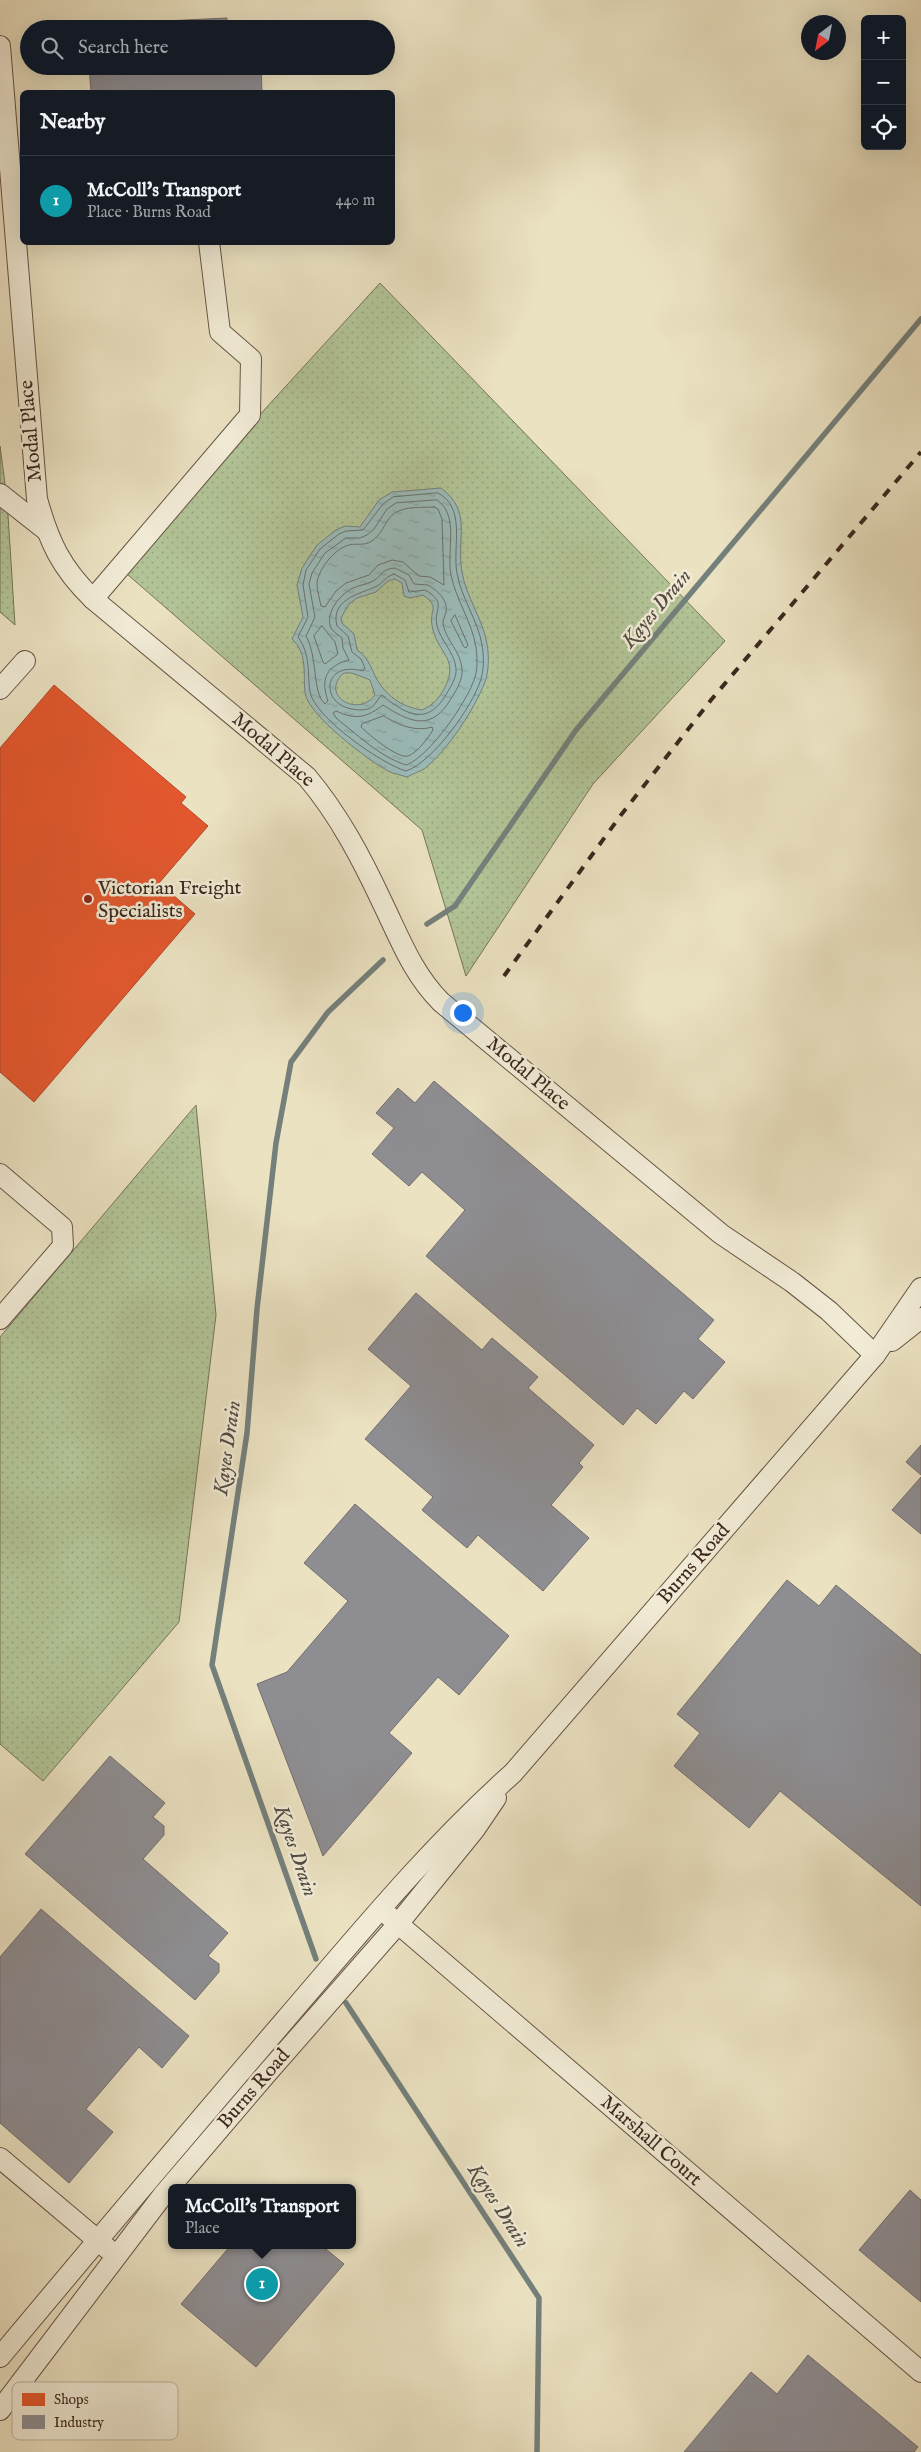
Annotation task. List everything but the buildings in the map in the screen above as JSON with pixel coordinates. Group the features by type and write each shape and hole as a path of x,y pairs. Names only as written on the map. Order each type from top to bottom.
{"street":[{"name":"Modal Place","path":"0,46 15,141 20,227"},
{"name":"Modal Place","path":"21,245 37,499 46,530 58,557 74,580 93,599 307,777 335,812 382,902 409,960 428,989 441,1002 721,1234 792,1282 828,1310 875,1355"},
{"path":"93,599 250,415 251,359 220,332 209,245"},
{"path":"0,494 46,530"},
{"path":"0,689 25,661"},
{"path":"0,1174 62,1227 63,1246 0,1319"},
{"name":"Burns Road","path":"172,2184 398,1924 475,1829 513,1773 875,1355 921,1288"},
{"name":"Burns Road","path":"875,1355 921,1318"},
{"name":"Burns Road","path":"0,2357 380,1908 465,1816 513,1773"},
{"name":"Marshall Court","path":"380,1908 921,2372"},
{"path":"0,2158 117,2256"},
{"name":"Burns Road","path":"21,2382 168,2189"},
{"name":"Burns Road","path":"0,2410 12,2394"}],"green space":[{"path":"380,283 725,641 593,784 466,976 422,830 120,568"},
{"path":"0,446 7,499 15,625 0,612"},
{"path":"196,1105 216,1315 179,1622 43,1781 0,1744 0,1337"}],"water":[{"path":"441,488 457,506 461,526 462,572 485,635 488,653 488,668 485,682 474,705 459,729 433,761 424,769 407,777 388,771 367,757 340,736 317,713 309,703 305,693 303,658 292,639 303,617 297,585 302,568 317,545 336,530 345,526 360,527 379,500 392,492","holes":["395,579 402,583 404,596 410,598 423,595 432,603 431,620 434,635 449,663 449,678 440,696 435,702 422,710 401,703 384,689 366,658 357,650 354,634 342,623 341,618 349,604 357,598 376,592 388,581","344,673 352,673 370,680 375,695 367,702 359,705 343,701 338,696 336,689 337,681"]}],"waterway":[{"name":"Kayes Drain","path":"427,924 455,906 576,730 921,319"},
{"name":"Kayes Drain","path":"316,1959 212,1665 247,1433 257,1309 276,1143 291,1062 328,1012 383,960"},
{"name":"Kayes Drain","path":"346,2003 539,2298 537,2452"}],"railway":[{"path":"504,976 621,815 711,700 921,452"}],"place":[{"name":"Victorian Freight Specialists","path":"88,899"},
{"name":"McColl's Transport","path":"262,2284"}]}
